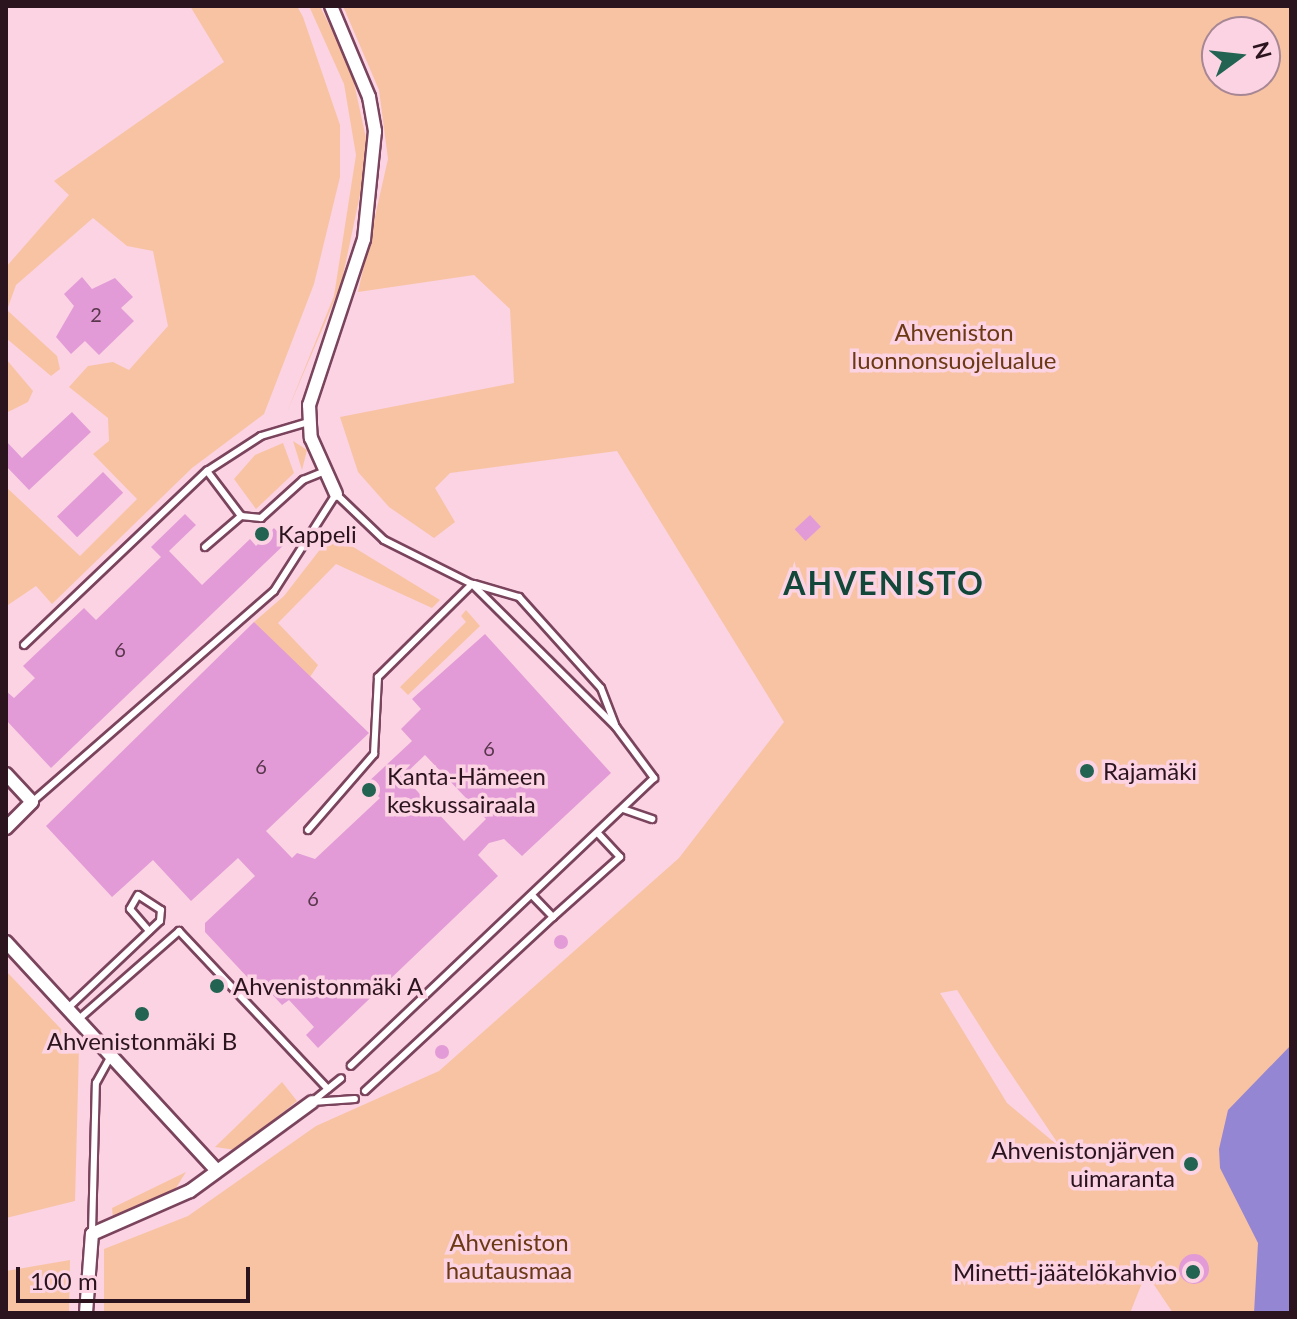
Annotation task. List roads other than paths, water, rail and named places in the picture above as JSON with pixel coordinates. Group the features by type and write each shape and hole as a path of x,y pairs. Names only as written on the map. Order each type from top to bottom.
{"street":[{"path":"331,6 369,97 374,187 364,239 310,390 308,422 336,494"},
{"path":"6,774 32,802 6,828"},
{"path":"6,942 114,1054 217,1171"},
{"path":"86,1313 92,1234 190,1191 312,1102"}],"lane":[{"path":"24,645 207,471 261,436 308,422"},
{"path":"207,471 241,516"},
{"path":"205,547 241,516 261,518 303,480 325,471"},
{"path":"32,802 274,591 336,494 384,540 472,584 519,597 601,688 616,727"},
{"path":"351,1066 654,778 616,727 472,584"},
{"path":"308,830 374,754 378,677 472,584"},
{"path":"623,809 652,819"},
{"path":"365,1091 620,857 598,833"},
{"path":"69,1007 149,931 161,910 138,895 130,909 149,931"},
{"path":"532,895 553,917"},
{"path":"80,1018 179,931 328,1089"},
{"path":"92,1234 96,1083 114,1054"},
{"path":"312,1102 341,1078"},
{"path":"312,1102 336,1106 355,1099"}],"place":[{"name":"Kappeli","path":"262,534"},
{"name":"Rajamäki","path":"1087,771"},
{"name":"Kanta-Hämeen keskussairaala","path":"369,790"},
{"name":"Ahvenistonmäki A","path":"217,986"},
{"name":"Ahvenistonmäki B","path":"142,1014"},
{"name":"Ahvenistonjärven uimaranta","path":"1191,1164"},
{"name":"Minetti-jäätelökahvio","path":"1193,1272"}],"district":[{"name":"AHVENISTO","path":"884,583"}],"park label":[{"name":"Ahveniston luonnonsuojelualue","path":"954,346"},
{"name":"Ahveniston hautausmaa","path":"509,1256"}]}
